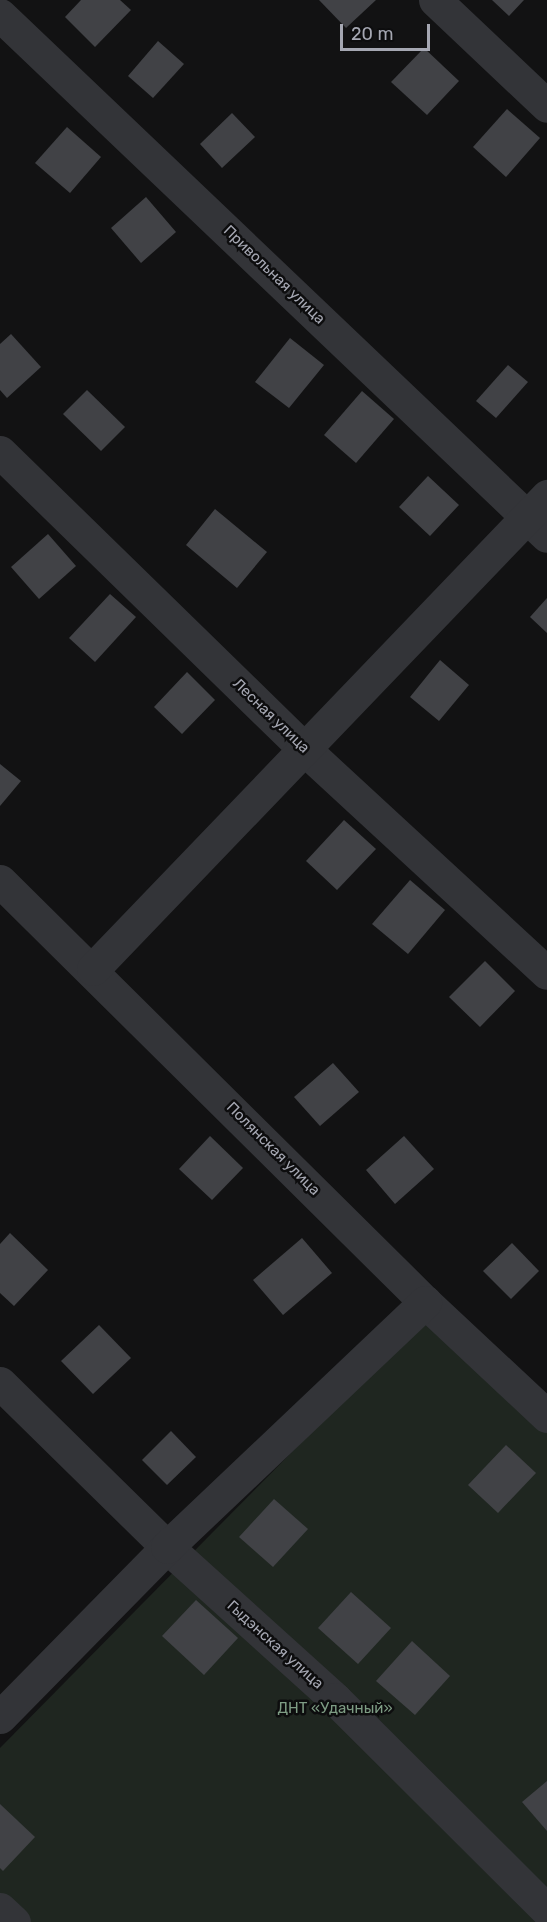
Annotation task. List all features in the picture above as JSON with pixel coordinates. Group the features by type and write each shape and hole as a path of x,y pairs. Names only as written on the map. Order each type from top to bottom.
{"street":[{"path":"435,0 547,106"},
{"name":"Привольная улица","path":"0,15 540,516"},
{"name":"Лесная улица","path":"0,452 302,747 547,973"},
{"path":"93,969 302,747 540,516"},
{"name":"Полянская улица","path":"0,881 93,969 425,1302 547,1416"},
{"path":"0,1718 167,1547 425,1302"},
{"name":"Гыдэнская улица","path":"0,1383 167,1547 335,1699 547,1910"},
{"path":"0,1909 14,1922"}],"green space":[{"name":"ДНТ «Удачный»","path":"425,1317 547,1431 547,1922 0,1922 0,1748"}],"building":[{"path":"81,0 120,0 131,10 95,47 65,17"},
{"path":"319,0 376,0 346,28"},
{"path":"492,0 524,0 509,16"},
{"path":"158,41 184,64 153,98 128,76"},
{"path":"424,48 459,81 427,115 391,82"},
{"path":"507,109 540,138 506,177 473,147"},
{"path":"232,113 255,137 222,168 200,144"},
{"path":"67,127 101,157 70,193 35,163"},
{"path":"146,197 176,232 141,263 111,228"},
{"path":"11,334 41,367 7,398 0,390 0,344"},
{"path":"290,338 324,365 289,408 255,382"},
{"path":"508,365 528,382 496,418 476,401"},
{"path":"87,390 125,427 101,451 63,414"},
{"path":"362,391 394,419 356,463 324,435"},
{"path":"428,476 459,505 430,536 399,507"},
{"path":"215,509 267,552 237,588 186,545"},
{"path":"48,534 76,566 39,599 11,567"},
{"path":"110,594 136,617 95,662 69,638"},
{"path":"547,598 547,633 530,617"},
{"path":"440,660 469,685 439,721 410,697"},
{"path":"187,672 215,700 182,734 154,707"},
{"path":"0,764 21,781 0,806"},
{"path":"344,820 376,849 337,890 306,861"},
{"path":"410,880 445,910 408,954 372,924"},
{"path":"485,961 515,991 480,1027 449,997"},
{"path":"333,1063 359,1092 320,1126 294,1097"},
{"path":"210,1136 243,1168 212,1200 179,1169"},
{"path":"404,1136 434,1169 395,1204 366,1170"},
{"path":"10,1233 48,1270 14,1306 0,1293 0,1244"},
{"path":"302,1238 332,1273 283,1315 253,1280"},
{"path":"512,1243 539,1271 511,1299 483,1271"},
{"path":"99,1325 131,1358 93,1394 61,1361"},
{"path":"171,1431 196,1457 167,1485 142,1460"},
{"path":"506,1445 536,1473 498,1513 468,1485"},
{"path":"274,1499 308,1529 273,1567 239,1537"},
{"path":"351,1592 391,1628 358,1664 318,1628"},
{"path":"196,1600 238,1638 204,1675 162,1636"},
{"path":"412,1641 450,1676 415,1715 376,1681"},
{"path":"547,1781 547,1831 522,1802"},
{"path":"0,1804 35,1837 3,1871 0,1868"}]}
